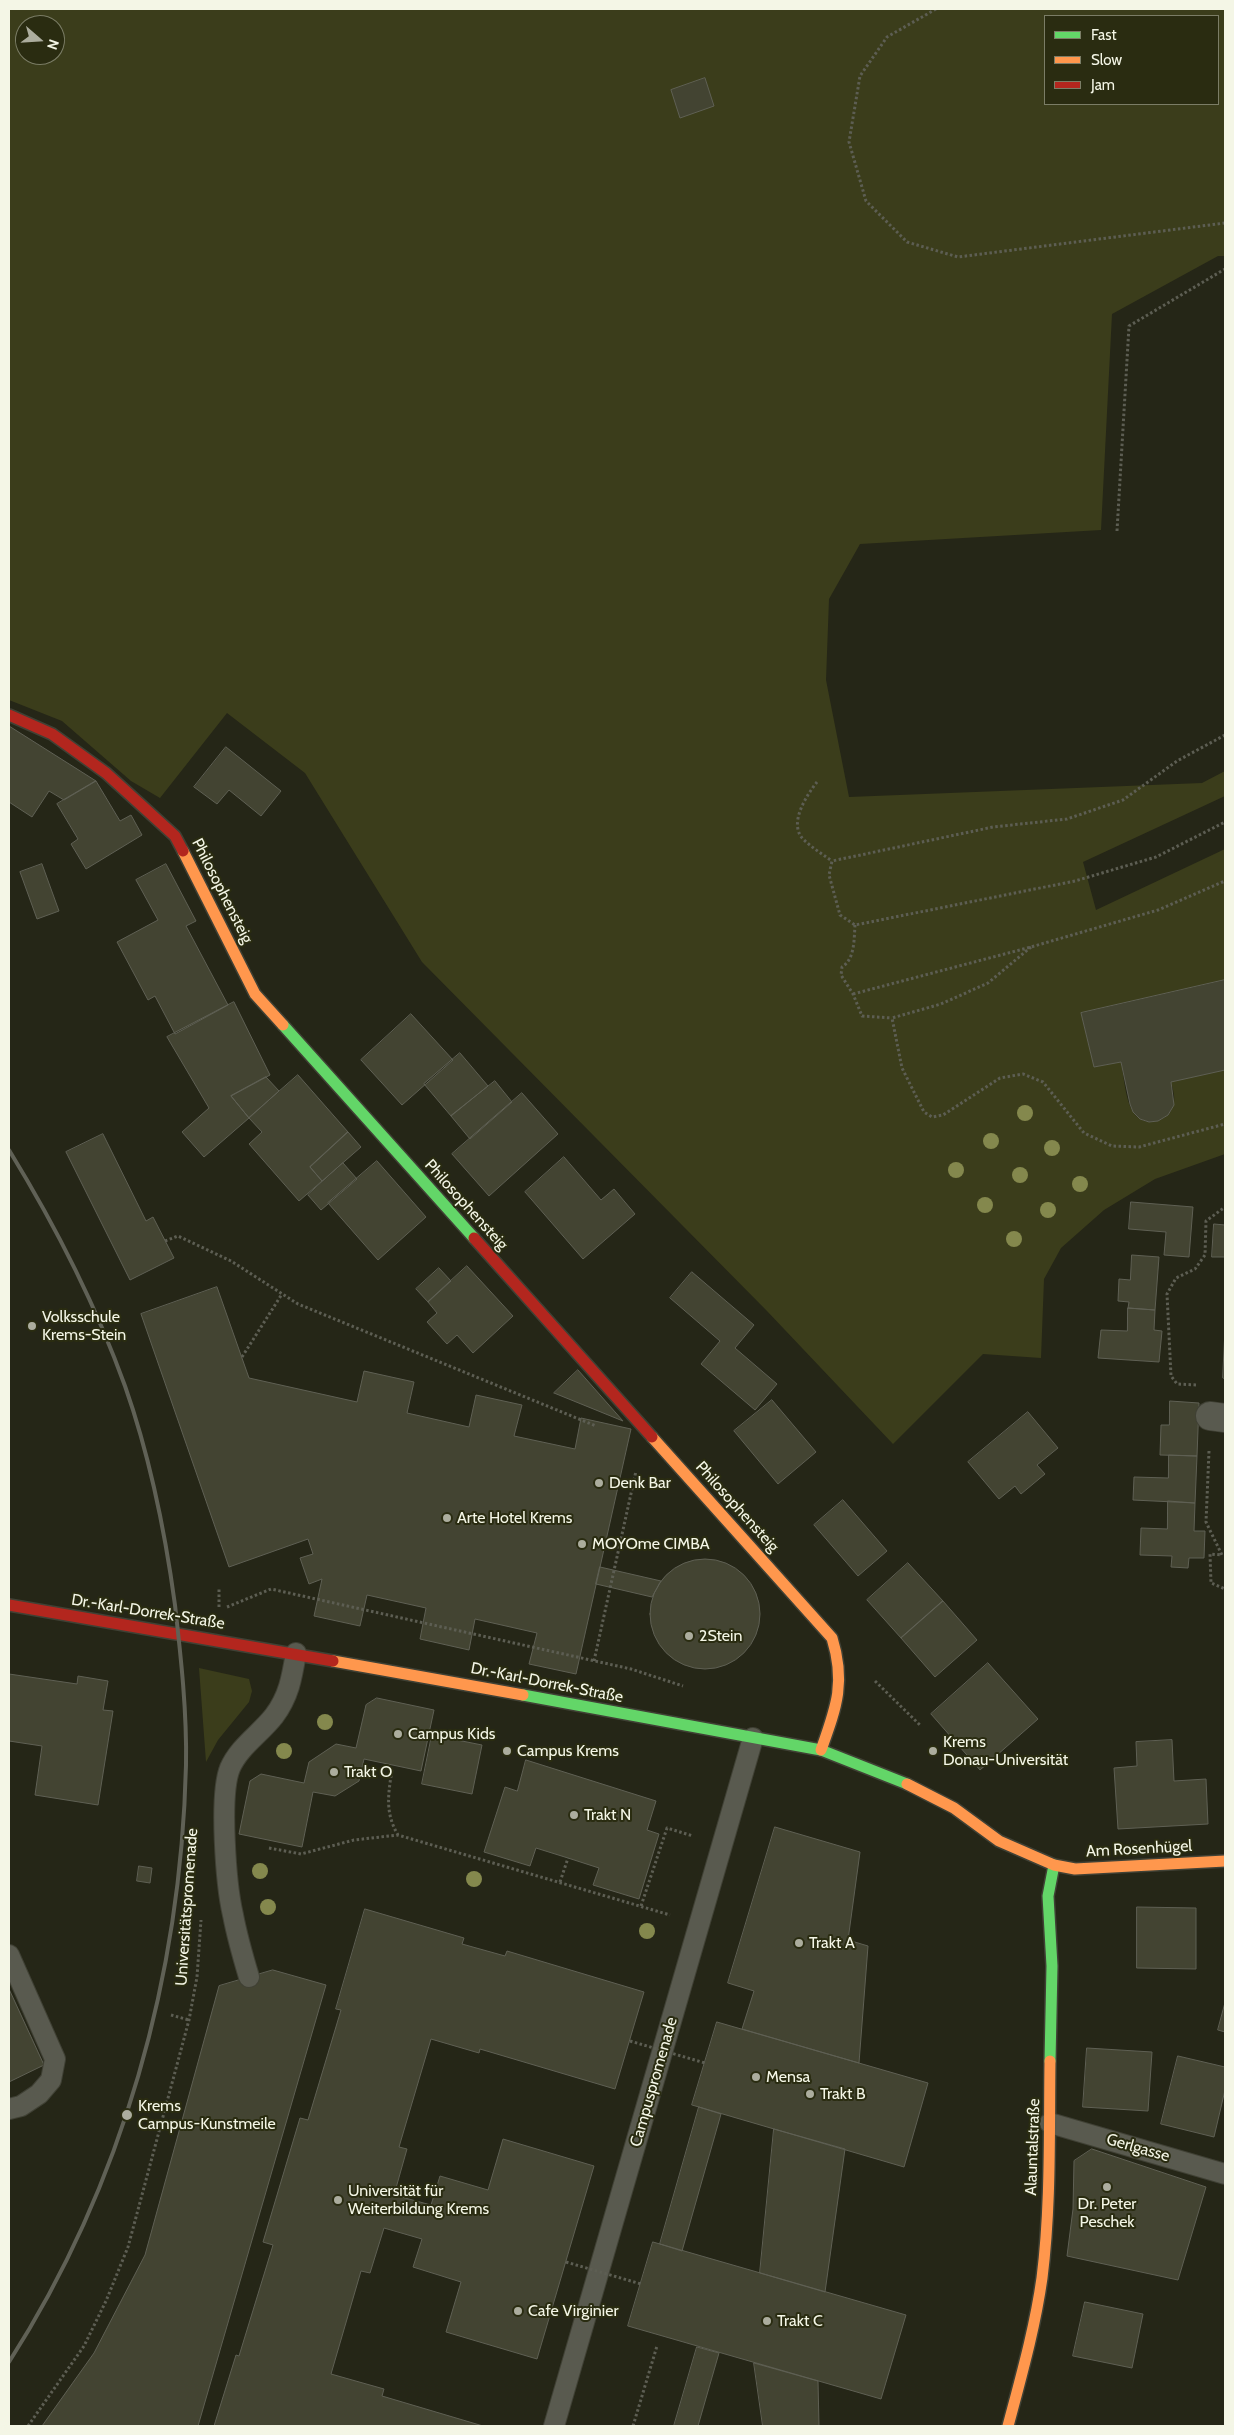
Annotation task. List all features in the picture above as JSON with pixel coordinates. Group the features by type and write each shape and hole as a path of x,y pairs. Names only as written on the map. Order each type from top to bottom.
{"street":[{"name":"Philosophensteig","path":"9,715 52,734 106,773 175,836 255,994 832,1638 840,1659 842,1678 837,1704 821,1750"},
{"name":"Dr.-Karl-Dorrek-Straße","path":"9,1605 296,1653 821,1750 915,1786 954,1808 999,1841 1054,1865"},
{"name":"Am Rosenhügel","path":"1054,1865 1075,1869 1225,1861"},
{"name":"Alauntalstraße","path":"1008,2426 1033,2330 1042,2278 1050,2122 1052,1966 1048,1896 1054,1865"}],"lane":[{"path":"249,1977 232,1913 225,1834 224,1790 230,1768 239,1753 274,1716 291,1686 296,1653"},
{"name":"Campuspromenade","path":"554,2426 753,1738"},
{"path":"9,1955 55,2059 51,2080 39,2094 21,2106 9,2110"},
{"name":"Gerlgasse","path":"1050,2122 1225,2174"}],"path":[{"path":"936,9 888,37 860,76 849,142 866,201 907,242 958,257 1225,222"},
{"path":"1117,531 1129,326 1225,269"},
{"path":"817,782 804,798 798,824 802,838 832,861 993,827 1067,819 1122,800 1177,761 1225,735"},
{"path":"832,861 829,875 840,915 855,925 1075,880 1156,857 1225,822"},
{"path":"852,994 1031,947 1158,910 1225,880"},
{"path":"855,925 853,948 848,963 842,967 841,975 862,1016 892,1018 942,1004 988,983 1031,947"},
{"path":"892,1018 902,1068 924,1112 932,1117 943,1115 1000,1078 1023,1074 1043,1082 1084,1134 1112,1146 1139,1147 1225,1124"},
{"path":"165,1241 178,1236 231,1261 298,1304 596,1427"},
{"path":"242,1357 282,1294"},
{"path":"594,1661 642,1445 670,1457"},
{"path":"219,1588 219,1610"},
{"path":"226,1607 271,1588 631,1669 684,1686"},
{"path":"392,1770 387,1802 388,1812 398,1835"},
{"path":"642,1906 667,1828 722,1845"},
{"path":"269,1848 301,1854 354,1840 398,1835 700,1924"},
{"path":"560,1882 568,1858"},
{"name":"Universitätspromenade","path":"28,2426 84,2346 106,2301 128,2247 189,2020 198,1977 202,1915"},
{"path":"171,2015 189,2020"},
{"path":"630,2041 705,2063"},
{"path":"566,2262 641,2284"},
{"path":"634,2426 657,2346"}],"green space":[{"path":"9,9 1225,9 1225,256 1218,256 1112,314 1101,530 860,544 829,599 826,680 849,797 1202,783 1225,771 1225,796 1083,862 1096,910 1225,849 1225,980 1081,1013 1094,1067 1121,1062 1130,1107 1137,1117 1143,1120 1149,1122 1161,1120 1170,1112 1174,1100 1171,1082 1225,1070 1225,1154 1155,1179 1104,1210 1061,1248 1044,1279 1041,1358 983,1354 893,1444 767,1311 422,962 305,773 227,713 160,798 131,781 62,721 9,700"},
{"path":"199,1668 249,1679 252,1691 249,1702 218,1740 206,1762"}],"building":[{"path":"705,78 714,106 680,118 671,90"},
{"path":"9,726 96,781 64,800 49,791 32,817 9,802"},
{"path":"226,747 281,791 261,816 229,790 217,804 194,787"},
{"path":"96,781 120,821 131,815 142,835 86,869 71,844 78,839 57,804"},
{"path":"42,864 59,911 37,919 20,872"},
{"path":"166,864 196,921 186,926 228,1005 175,1034 155,996 148,1000 117,942 158,920 136,880"},
{"path":"1225,980 1225,1070 1171,1082 1174,1105 1168,1115 1158,1121 1149,1122 1140,1119 1133,1112 1130,1104 1121,1062 1094,1067 1081,1013"},
{"path":"234,1002 270,1075 231,1096 249,1118 204,1157 182,1132 209,1108 167,1037"},
{"path":"411,1014 453,1060 402,1105 361,1060"},
{"path":"460,1053 488,1086 451,1116 424,1084"},
{"path":"298,1075 348,1132 310,1167 322,1181 299,1201 249,1144 262,1132 249,1118"},
{"path":"266,1077 279,1091 249,1118 231,1096"},
{"path":"495,1081 512,1102 470,1139 451,1116"},
{"path":"522,1093 558,1134 489,1196 452,1154"},
{"path":"348,1132 361,1147 322,1181 310,1167"},
{"path":"103,1134 146,1221 153,1217 174,1258 130,1280 66,1152"},
{"path":"564,1157 601,1200 614,1189 635,1214 583,1259 525,1192"},
{"path":"377,1161 426,1217 378,1260 328,1203"},
{"path":"343,1163 357,1179 321,1210 308,1195"},
{"path":"1131,1202 1193,1207 1189,1257 1164,1255 1166,1232 1129,1229"},
{"path":"1214,1224 1225,1225 1225,1257 1212,1257"},
{"path":"1132,1255 1159,1257 1155,1310 1128,1308 1129,1302 1118,1301 1119,1279 1130,1280"},
{"path":"467,1266 513,1316 473,1353 457,1335 447,1344 427,1322 437,1313 428,1302"},
{"path":"439,1268 451,1281 428,1302 416,1289"},
{"path":"692,1272 754,1325 735,1348 777,1384 755,1410 701,1364 720,1341 670,1298"},
{"path":"217,1287 249,1378 357,1402 364,1371 414,1382 407,1413 469,1427 476,1395 522,1405 514,1436 575,1449 581,1418 631,1429 576,1674 529,1664 537,1633 475,1619 469,1650 420,1639 426,1608 367,1595 360,1626 314,1616 322,1579 309,1584 300,1558 313,1554 308,1539 229,1567 141,1314"},
{"path":"1128,1308 1155,1310 1154,1330 1162,1331 1159,1362 1098,1358 1101,1330 1127,1331"},
{"path":"1225,1330 1225,1379 1223,1378"},
{"path":"578,1370 623,1421 554,1393"},
{"path":"772,1400 816,1452 778,1484 734,1431"},
{"path":"1170,1401 1199,1403 1197,1456 1160,1455 1161,1425 1169,1425"},
{"path":"1028,1412 1058,1448 1037,1465 1045,1474 1021,1494 1015,1486 999,1499 968,1462"},
{"path":"1169,1455 1197,1456 1195,1503 1133,1500 1134,1477 1168,1478"},
{"path":"843,1500 887,1551 858,1576 814,1525"},
{"path":"1168,1501 1195,1503 1194,1531 1205,1531 1204,1558 1189,1558 1188,1568 1171,1567 1172,1556 1140,1555 1141,1528 1167,1529"},
{"path":"705,1559 726,1563 744,1575 756,1593 760,1614 756,1635 744,1653 726,1665 705,1669 684,1665 666,1653 654,1635 650,1614 654,1593 666,1575 684,1563"},
{"path":"908,1563 943,1601 901,1638 867,1600"},
{"path":"600,1567 661,1581 652,1597 596,1584"},
{"path":"943,1601 977,1640 935,1677 901,1638"},
{"path":"988,1663 1038,1719 980,1770 931,1714"},
{"path":"9,1674 77,1684 78,1676 108,1681 103,1710 113,1711 98,1805 35,1795 42,1746 9,1741"},
{"name":"Trakt O","path":"377,1698 434,1710 421,1771 364,1759 359,1781 335,1796 313,1792 302,1847 239,1834 250,1781 261,1774 304,1783 309,1762 336,1744 356,1748 366,1705"},
{"path":"432,1735 482,1745 472,1794 422,1784"},
{"path":"1172,1740 1174,1781 1206,1779 1208,1824 1118,1829 1114,1768 1137,1766 1136,1742"},
{"name":"Trakt N","path":"526,1760 656,1801 647,1830 659,1834 639,1899 593,1885 599,1868 536,1848 530,1866 484,1852 505,1787 517,1791"},
{"name":"Trakt A","path":"775,1827 860,1852 848,1940 868,1946 859,2063 742,2029 754,1991 728,1983"},
{"path":"139,1866 152,1868 150,1883 137,1881"},
{"path":"1137,1907 1196,1908 1196,1969 1137,1968"},
{"path":"365,1909 464,1938 462,1944 505,1956 507,1951 644,1992 615,2089 480,2049 479,2053 431,2039 399,2147 407,2149 394,2195 431,2205 440,2176 488,2190 503,2139 594,2166 537,2359 446,2332 461,2282 413,2267 422,2239 384,2228 370,2273 361,2271 331,2374 384,2389 382,2396 483,2426 214,2426 236,2355 239,2356 273,2245 263,2242 300,2118 308,2120 341,2010 336,2009"},
{"path":"273,1970 326,1985 198,2426 42,2426 94,2353 145,2255 219,1986"},
{"path":"9,1989 44,2065 9,2082"},
{"path":"1225,2003 1225,2032 1218,2030"},
{"name":"Trakt B","path":"717,2022 928,2083 904,2167 692,2105"},
{"path":"1087,2048 1152,2052 1148,2111 1083,2107"},
{"path":"1178,2056 1225,2067 1225,2090 1214,2137 1161,2124"},
{"path":"699,2107 721,2114 682,2251 660,2244"},
{"path":"774,2129 845,2149 825,2292 760,2273"},
{"path":"1092,2149 1206,2187 1178,2280 1067,2256 1073,2209 1074,2161"},
{"name":"Trakt C","path":"653,2242 906,2315 881,2399 628,2326"},
{"path":"1085,2302 1143,2314 1132,2368 1073,2356"},
{"path":"697,2347 719,2353 698,2426 674,2426"},
{"path":"754,2363 818,2381 819,2426 763,2426"}],"railway":[{"path":"9,1150 73,1265 101,1325 134,1413 156,1494 171,1577 185,1705 186,1745 182,1844 172,1922 158,1999 138,2076 114,2150 84,2223 49,2294 9,2362"}],"traffic: fast":[{"path":"283,1025 474,1238"},
{"path":"523,1695 821,1750 907,1784"},
{"path":"1050,2061 1052,1966 1048,1896 1054,1865"}],"traffic: slow":[{"path":"183,851 255,994 283,1025"},
{"path":"652,1437 832,1638 839,1682 835,1708 821,1750"},
{"path":"333,1661 523,1695"},
{"path":"907,1784 954,1808 999,1841 1054,1865 1075,1869 1225,1861"},
{"path":"1008,2426 1032,2334 1042,2278 1048,2197 1050,2061"}],"traffic: jam":[{"path":"9,715 52,734 106,773 175,836 183,851"},
{"path":"474,1238 652,1437"},
{"path":"9,1605 333,1661"}],"place":[{"name":"Volksschule Krems-Stein","path":"32,1326"},
{"name":"Denk Bar","path":"599,1483"},
{"name":"Arte Hotel Krems","path":"447,1518"},
{"name":"MOYOme CIMBA","path":"582,1544"},
{"name":"2Stein","path":"689,1636"},
{"name":"Campus Kids","path":"398,1734"},
{"name":"Campus Krems","path":"507,1751"},
{"name":"Krems Donau-Universität","path":"933,1751"},
{"name":"Trakt O","path":"334,1772"},
{"name":"Trakt N","path":"574,1815"},
{"name":"Trakt A","path":"799,1943"},
{"name":"Mensa","path":"756,2077"},
{"name":"Trakt B","path":"810,2094"},
{"name":"Krems Campus-Kunstmeile","path":"127,2115"},
{"name":"Dr. Peter Peschek","path":"1107,2187"},
{"name":"Universität für Weiterbildung Krems","path":"338,2200"},
{"name":"Cafe Virginier","path":"518,2311"},
{"name":"Trakt C","path":"767,2321"}]}
